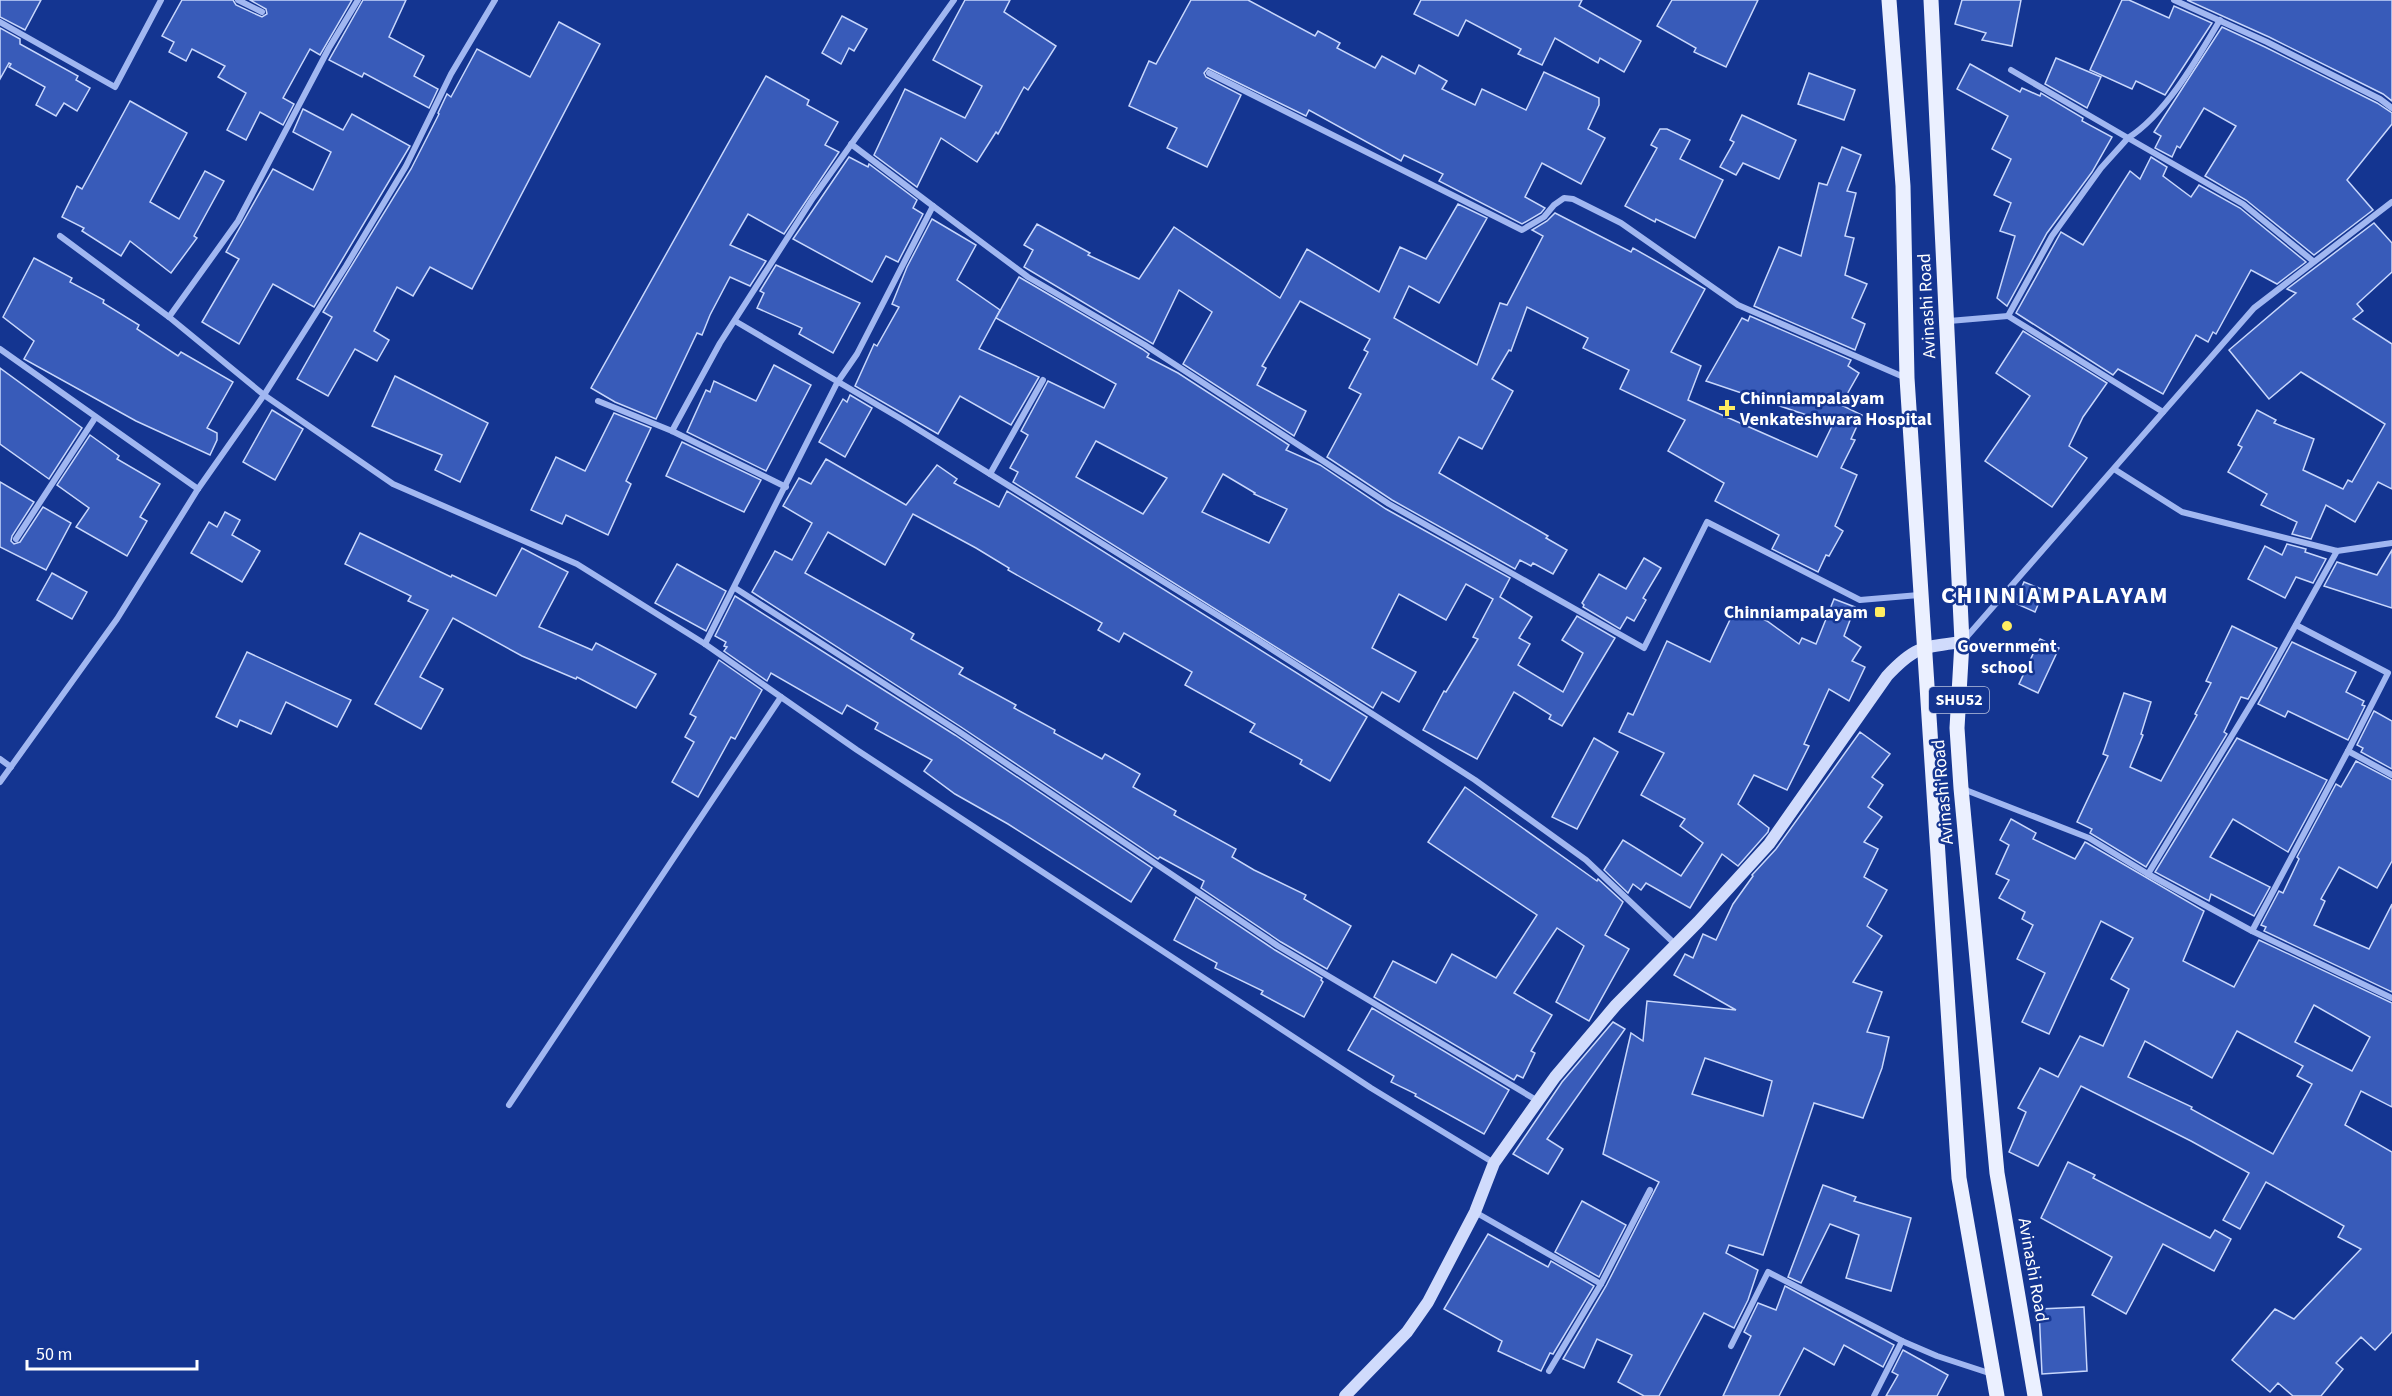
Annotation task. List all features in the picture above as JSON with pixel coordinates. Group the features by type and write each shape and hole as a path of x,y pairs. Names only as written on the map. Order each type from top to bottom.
{"main road":[{"name":"Avinashi Road","path":"1889,0 1903,186 1907,378 1959,1178 1997,1396"},
{"name":"Avinashi Road","path":"1932,0 1962,642 1957,728 1961,788 1997,1173 2036,1396"},
{"path":"1345,1396 1407,1332 1428,1302 1475,1212 1494,1163 1555,1077 1616,1005 1698,922 1769,844 1887,676 1905,657 1924,647 1962,642"}],"street":[{"path":"0,22 115,87 161,0"},
{"path":"238,0 262,12"},
{"path":"169,317 238,221 329,48 358,0"},
{"path":"0,782 117,619 198,489 264,395 346,266 406,166 451,74 495,0"},
{"path":"672,431 735,321 813,198 954,0"},
{"path":"2174,0 2220,20 2380,99 2392,108"},
{"path":"2008,316 2052,236 2101,168 2128,138 2144,128 2167,100 2203,49 2220,20"},
{"path":"2011,70 2243,204 2313,261"},
{"path":"1209,73 1522,230 1544,217 1554,205 1564,198 1573,199 1621,223 1738,305 1907,378"},
{"path":"851,144 1028,277 1145,345 1389,504 1644,648 1707,522 1860,600 1921,595"},
{"path":"1962,642 2254,308 2392,202"},
{"path":"705,644 837,383 857,354 933,206"},
{"path":"60,236 169,317 264,395 393,484 578,564 705,644 781,697 1371,1088 1494,1163"},
{"path":"1947,322 2008,316 2163,412"},
{"path":"735,321 886,410 1259,641 1474,780 1586,860 1675,944"},
{"path":"0,349 198,489"},
{"path":"990,474 1043,380"},
{"path":"598,401 672,431 786,487"},
{"path":"16,539 95,418"},
{"path":"2115,469 2182,512 2337,551 2392,543"},
{"path":"2148,874 2259,691 2337,551"},
{"path":"735,588 958,731 1278,946 1539,1101"},
{"path":"2252,931 2388,673 2295,625"},
{"path":"509,1105 781,697"},
{"path":"2348,752 2392,775"},
{"path":"0,759 11,767"},
{"path":"1961,788 2089,838 2148,874 2252,931 2392,998"},
{"path":"1549,1371 1601,1284 1650,1190"},
{"path":"1475,1212 1601,1284"},
{"path":"1731,1346 1768,1272 1902,1341 1936,1356 1993,1374"},
{"path":"1874,1396 1902,1341"}],"building":[{"path":"0,0 41,0 25,30 0,17"},
{"path":"182,0 233,0 236,5 262,17 267,14 266,9 250,0 352,0 320,55 310,49 283,98 294,104 283,125 260,112 246,140 227,130 246,93 218,77 225,66 192,49 186,61 169,52 174,42 162,36"},
{"path":"363,0 406,0 389,37 424,56 414,76 438,89 429,108 364,73 362,77 329,60"},
{"path":"965,0 1010,0 1004,12 1056,46 1028,90 1024,87 998,134 996,132 977,162 941,138 917,187 874,155 905,89 965,118 982,86 933,60"},
{"path":"1191,0 1248,0 1315,36 1318,31 1340,43 1337,48 1375,68 1382,56 1415,74 1419,65 1447,81 1442,89 1475,105 1482,89 1526,110 1544,72 1599,98 1599,105 1588,129 1605,138 1581,184 1542,163 1525,197 1545,208 1541,213 1522,224 1439,181 1443,174 1404,155 1401,161 1309,110 1306,116 1208,68 1204,73 1206,77 1241,95 1207,167 1167,148 1177,128 1129,106 1149,61 1156,64"},
{"path":"1421,0 1582,0 1579,6 1641,41 1624,72 1600,58 1598,63 1555,38 1542,65 1518,54 1521,49 1466,20 1458,36 1414,14"},
{"path":"1672,0 1758,0 1726,67 1694,52 1696,48 1657,26"},
{"path":"1962,0 2021,0 2012,46 1982,40 1986,33 1955,24"},
{"path":"2122,0 2129,0 2169,18 2174,6 2212,23 2165,95 2136,81 2132,89 2090,70"},
{"path":"2187,0 2392,0 2392,101 2383,94 2269,37"},
{"path":"842,16 867,29 854,51 849,48 841,64 822,53"},
{"path":"559,22 600,44 472,289 430,267 413,296 397,287 374,331 389,340 377,361 355,349 328,396 297,379 332,317 323,312 411,169 447,94 451,97 477,49 530,77"},
{"path":"2222,27 2377,103 2392,113 2392,124 2347,180 2373,210 2314,255 2246,200 2205,176 2236,126 2204,108 2180,148 2177,146 2172,157 2155,148 2161,136 2154,132"},
{"path":"0,28 20,39 20,44 78,76 76,80 90,88 77,111 64,103 56,116 36,105 45,87 9,67 11,64 9,63 0,79"},
{"path":"2056,58 2101,77 2087,108 2045,84"},
{"path":"1970,64 2020,92 2022,88 2040,96 2041,93 2083,118 2082,121 2112,137 2092,172 2047,233 2007,306 1997,298 2015,236 2000,231 2011,203 1994,195 2011,159 1992,149 2008,116 1957,89"},
{"path":"1809,73 1855,90 1844,120 1798,104"},
{"path":"766,76 809,100 807,105 838,122 825,145 839,152 784,234 748,214 730,245 766,261 750,286 730,277 702,335 697,333 656,419 615,402 591,388"},
{"path":"130,101 187,133 150,202 179,219 205,171 224,181 194,236 197,238 171,273 130,241 121,256 82,231 84,228 62,217 77,186 82,189"},
{"path":"303,109 343,130 352,114 410,146 314,307 273,284 239,344 202,322 239,259 226,252 273,169 313,190 331,152 293,132"},
{"path":"1742,115 1796,140 1779,179 1743,163 1736,175 1720,167 1734,142 1730,140"},
{"path":"1660,129 1667,129 1690,140 1680,159 1723,180 1695,238 1656,219 1655,222 1625,206 1657,148 1651,145"},
{"path":"1842,147 1861,155 1847,191 1856,193 1845,236 1854,238 1845,275 1867,284 1852,318 1865,324 1855,350 1754,306 1779,247 1801,256 1819,183 1827,185"},
{"path":"849,157 868,167 869,164 917,200 913,208 923,214 898,262 886,256 872,282 793,239"},
{"path":"2151,157 2167,167 2163,176 2191,197 2199,185 2240,208 2306,262 2277,284 2251,270 2216,334 2213,332 2208,342 2196,335 2163,394 2118,369 2113,375 2016,313 2061,232 2083,245 2130,171 2140,179"},
{"path":"1458,204 1487,218 1439,303 1409,286 1394,318 1477,365 1500,303 1507,305 1543,236 1532,230 1555,213 1631,252 1633,248 1705,289 1671,352 1701,366 1688,400 1817,457 1833,424 1706,381 1742,318 1748,321 1750,316 1851,360 1848,366 1859,373 1841,405 1862,415 1851,439 1855,440 1841,468 1857,475 1835,526 1843,531 1829,556 1826,555 1818,572 1772,549 1779,535 1715,501 1724,483 1668,451 1685,420 1620,389 1629,370 1583,348 1588,338 1527,307 1511,351 1509,350 1492,379 1513,391 1482,449 1459,437 1439,473 1548,536 1546,538 1567,550 1553,574 1533,563 1531,566 1520,560 1515,569 1392,500 1327,457 1361,394 1349,388 1368,352 1364,350 1370,339 1300,301 1262,366 1266,368 1257,385 1306,411 1294,436 1183,364 1212,312 1179,290 1153,344 1024,267 1033,250 1024,245 1037,224 1090,253 1088,255 1139,279 1174,227 1280,298 1307,249 1379,292 1400,247 1426,259"},
{"path":"932,219 976,245 957,280 1000,310 979,349 1039,377 1011,425 960,396 938,434 855,386 874,344 877,346 899,307 892,304 907,267"},
{"path":"2374,223 2392,243 2392,272 2357,304 2363,311 2353,319 2392,344 2392,489 2378,482 2355,522 2326,505 2311,539 2292,534 2297,522 2261,505 2267,494 2228,472 2242,447 2238,445 2257,410 2276,420 2274,423 2314,439 2303,470 2343,489 2348,480 2352,482 2385,424 2301,372 2269,399 2229,350 2296,293 2287,289"},
{"path":"34,258 72,278 70,282 104,300 103,303 139,325 137,329 178,356 181,352 233,382 207,428 217,433 217,440 210,455 136,421 24,359 34,341 3,317"},
{"path":"776,265 860,303 833,353 799,334 802,328 757,308 764,293 760,291"},
{"path":"1019,277 1142,349 1149,354 1147,357 1178,373 1289,445 1286,450 1320,465 1386,509 1510,578 1500,597 1532,617 1519,638 1530,644 1518,665 1563,692 1583,653 1562,640 1577,616 1615,638 1562,726 1549,719 1551,715 1514,692 1477,759 1423,730 1444,691 1446,692 1478,639 1473,637 1493,599 1466,584 1446,620 1399,594 1372,648 1416,672 1399,702 1382,692 1373,708 1013,482 1018,472 1010,468 1028,435 1021,431 1048,381 1104,408 1116,384 996,318","holes":["1096,441 1167,478 1143,514 1076,477","1223,474 1254,494 1287,509 1269,543 1202,512"]},
{"path":"2023,331 2107,383 2083,417 2069,446 2087,458 2052,507 1985,461 2030,396 1996,373"},
{"path":"774,365 811,385 766,471 687,432 706,390 710,392 714,381 756,401"},
{"path":"0,368 82,428 49,479 0,444"},
{"path":"395,376 488,423 460,482 435,470 442,455 372,426"},
{"path":"850,395 872,408 845,457 819,442 843,399 847,402"},
{"path":"272,410 303,429 275,480 243,462"},
{"path":"614,413 651,428 626,481 631,484 608,535 566,515 562,524 531,510 556,457 585,471"},
{"path":"90,435 119,456 117,459 160,484 140,517 147,521 127,556 76,527 89,508 57,485"},
{"path":"682,442 761,480 744,512 666,476"},
{"path":"826,459 906,505 937,465 957,479 954,483 999,507 1007,491 1367,717 1330,781 1300,764 1302,760 1250,732 1255,724 1185,685 1192,672 1124,633 1119,642 1098,630 1102,623 1008,570 1009,568 976,548 913,514 885,565 828,532 805,573 914,634 911,639 963,668 959,674 1016,705 1014,708 1055,730 1054,733 1102,759 1105,754 1140,774 1133,787 1176,811 1174,815 1236,849 1232,857 1306,895 1304,899 1351,926 1327,969 1281,942 1201,888 1204,881 1160,857 1158,859 961,727 752,592 775,551 792,560 812,523 783,506 799,478 811,484"},
{"path":"0,482 34,502 12,536 11,541 14,544 20,542 43,507 71,523 46,570 0,547"},
{"path":"225,512 240,520 232,535 260,551 242,582 191,553 209,522 217,527"},
{"path":"360,533 496,596 522,548 568,572 539,627 592,650 596,643 656,674 636,708 577,677 576,679 522,656 453,618 420,677 443,689 421,729 375,704 428,610 408,601 411,596 345,564"},
{"path":"2287,544 2306,549 2305,552 2326,559 2313,583 2296,577 2285,598 2248,579 2265,546 2282,555"},
{"path":"2392,550 2392,608 2324,586 2337,562 2377,575"},
{"path":"1644,558 1661,568 1643,598 1646,600 1634,621 1627,617 1620,629 1583,607 1582,603 1599,574 1626,589"},
{"path":"677,564 726,591 706,631 655,603"},
{"path":"52,573 87,592 72,619 37,600"},
{"path":"2024,582 2044,590 2035,612 2015,603"},
{"path":"735,596 955,735 1152,868 1131,902 1008,824 955,794 924,771 932,760 875,729 878,723 847,705 842,714 771,673 767,681 724,651 727,647 724,646 726,642 715,636"},
{"path":"1834,599 1855,607 1844,636 1861,647 1852,661 1865,667 1849,701 1829,689 1804,744 1809,746 1787,790 1754,775 1738,804 1769,828 1768,832 1738,866 1722,854 1690,908 1646,883 1641,890 1633,884 1628,893 1604,870 1623,840 1681,876 1703,843 1680,826 1685,819 1641,795 1664,753 1619,732 1628,713 1633,715 1667,641 1710,662 1736,607 1767,621 1799,644 1802,638 1816,644"},
{"path":"2232,626 2277,648 2248,699 2241,697 2224,732 2227,734 2146,867 2090,833 2092,829 2077,822 2108,756 2103,754 2124,693 2151,702 2141,734 2143,735 2130,767 2161,781 2197,715 2195,714 2211,683 2206,681"},
{"path":"2040,639 2059,648 2038,693 2019,684"},
{"path":"2292,642 2356,672 2346,692 2364,701 2362,705 2365,706 2348,740 2288,711 2285,717 2258,704"},
{"path":"247,652 351,700 337,727 286,702 271,734 240,720 237,727 216,717"},
{"path":"719,660 762,690 735,739 731,737 698,797 672,782 694,742 685,737 696,717 690,714"},
{"path":"2374,711 2392,721 2392,769 2361,752 2363,748 2357,745"},
{"path":"1860,732 1890,754 1872,777 1883,785 1868,807 1882,817 1864,842 1878,849 1864,877 1887,890 1867,926 1882,936 1853,982 1882,992 1867,1032 1889,1037 1882,1068 1863,1118 1814,1103 1763,1255 1729,1245 1726,1253 1758,1270 1748,1300 1734,1328 1704,1313 1659,1396 1644,1396 1618,1382 1632,1355 1597,1339 1584,1368 1563,1359 1606,1286 1659,1182 1603,1154 1631,1033 1643,1041 1647,1001 1736,1010 1674,975 1685,954 1693,958 1703,934 1716,940 1733,904 1752,875 1776,849","holes":["1705,1058 1772,1081 1763,1116 1692,1094"]},
{"path":"1594,738 1618,752 1577,829 1552,817"},
{"path":"2237,738 2327,780 2288,852 2233,819 2210,857 2270,887 2254,916 2211,894 2209,901 2155,872"},
{"path":"2356,761 2392,780 2392,861 2377,888 2339,867 2321,899 2325,901 2314,925 2369,949 2392,904 2392,992 2264,931 2266,927 2261,925 2279,891 2283,893 2299,859 2297,857 2336,784 2341,787"},
{"path":"1465,787 1597,881 1598,879 1623,902 1605,935 1629,949 1589,1021 1556,1002 1584,946 1557,928 1514,993 1552,1015 1531,1051 1535,1053 1523,1078 1517,1075 1514,1080 1374,997 1393,961 1436,983 1452,954 1496,978 1537,915 1428,842"},
{"path":"2011,819 2036,833 2033,839 2075,859 2085,842 2204,911 2183,961 2234,987 2259,940 2392,1003 2392,1107 2361,1091 2345,1125 2392,1152 2392,1332 2375,1350 2361,1337 2336,1363 2343,1369 2321,1396 2293,1396 2278,1383 2270,1392 2232,1360 2275,1309 2294,1319 2361,1249 2338,1237 2344,1226 2266,1182 2240,1229 2223,1220 2249,1173 2081,1086 2038,1166 2009,1152 2026,1112 2018,1108 2040,1068 2058,1077 2080,1036 2103,1046 2129,989 2111,979 2133,938 2101,921 2049,1034 2022,1022 2045,973 2017,959 2033,925 2022,919 2025,912 1999,898 2009,880 1996,874 2009,845 2000,840","holes":["2314,1005 2370,1037 2352,1071 2295,1042","2237,1031 2303,1066 2297,1076 2312,1084 2273,1154 2191,1109 2192,1107 2128,1077 2145,1041 2212,1078"]},
{"path":"1196,897 1275,950 1322,978 1323,982 1304,1017 1261,994 1263,991 1215,968 1217,963 1174,940"},
{"path":"1372,1008 1509,1090 1484,1134 1391,1082 1394,1076 1348,1050"},
{"path":"1613,1022 1625,1029 1547,1139 1563,1149 1548,1174 1513,1154 1562,1082"},
{"path":"2068,1162 2095,1175 2093,1178 2210,1238 2215,1230 2231,1239 2214,1271 2163,1244 2126,1314 2092,1295 2112,1257 2041,1218"},
{"path":"1823,1185 1856,1197 1854,1201 1911,1218 1891,1291 1846,1278 1859,1235 1830,1224 1801,1283 1788,1277"},
{"path":"1582,1201 1626,1225 1599,1277 1555,1252"},
{"path":"1488,1234 1548,1267 1551,1261 1594,1286 1553,1354 1550,1353 1541,1371 1498,1351 1502,1341 1444,1309"},
{"path":"1785,1286 1894,1345 1883,1367 1844,1345 1834,1365 1804,1348 1779,1396 1723,1396 1751,1336 1744,1332 1758,1303 1776,1310"},
{"path":"2084,1307 2087,1371 2042,1374 2039,1309"},
{"path":"1903,1350 1948,1375 1937,1396 1886,1396 1898,1375 1892,1372"}],"place":[{"name":"Chinniampalayam Venkateshwara Hospital","path":"1727,408"},
{"name":"Chinniampalayam","path":"1880,612"},
{"name":"Government school","path":"2007,626"}],"district":[{"name":"CHINNIAMPALAYAM","path":"2055,595"}]}
